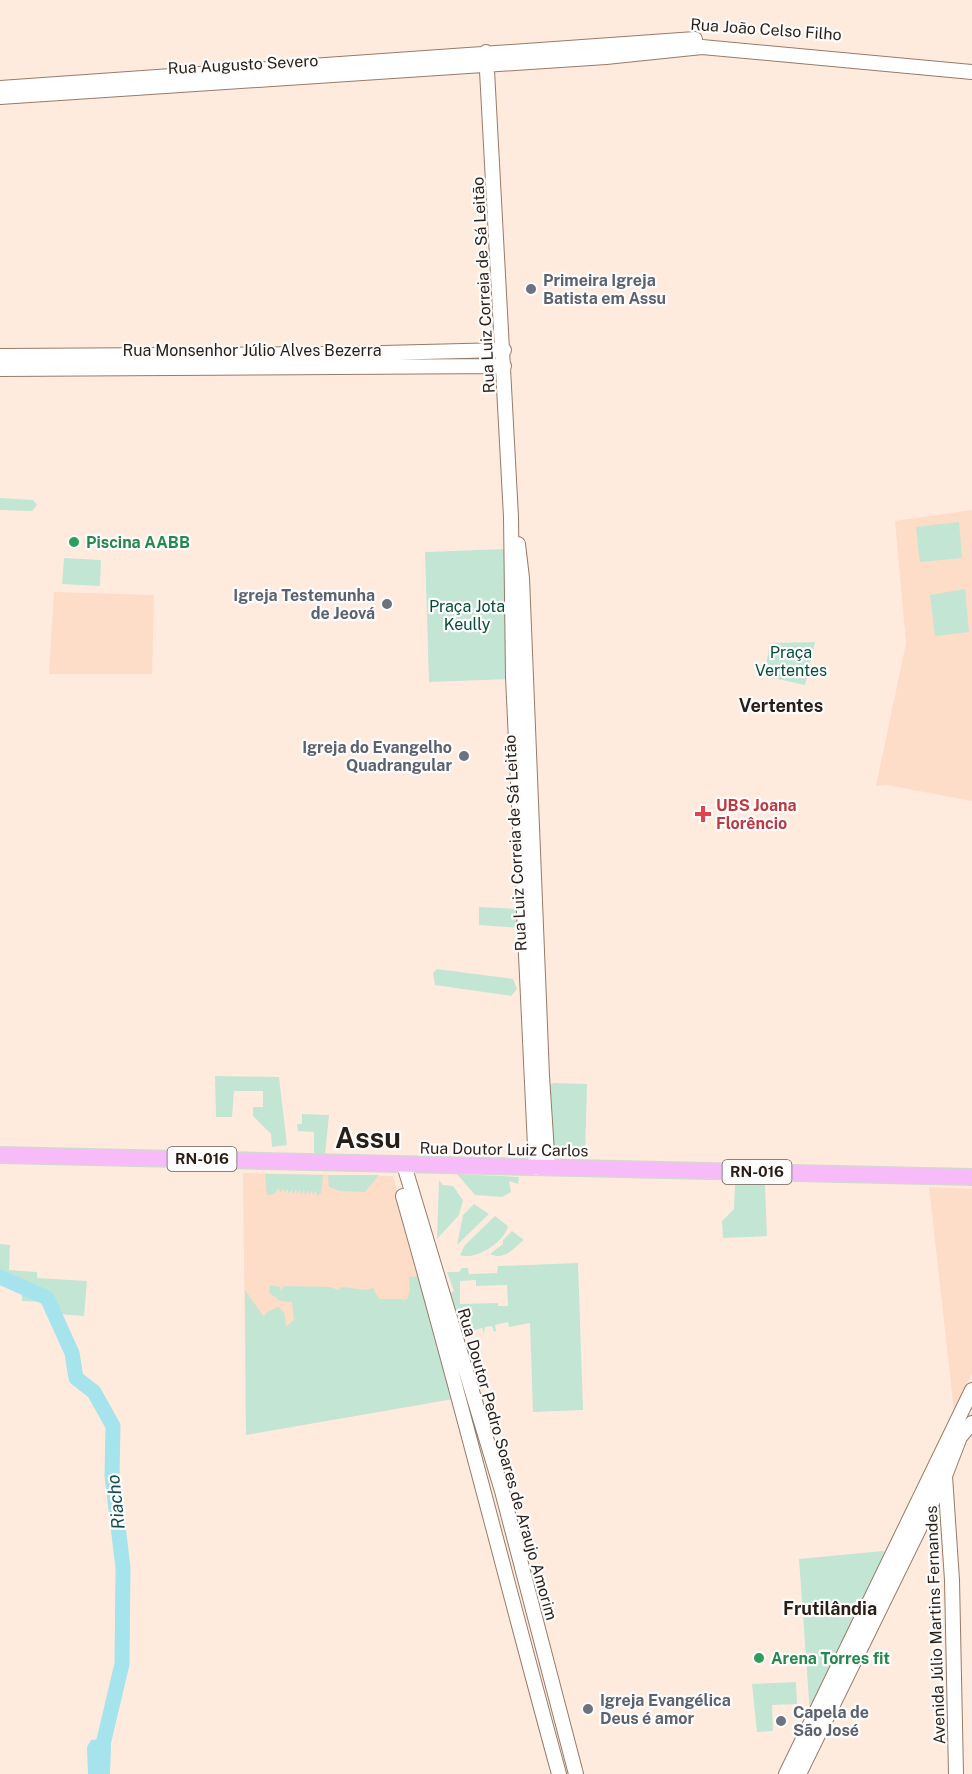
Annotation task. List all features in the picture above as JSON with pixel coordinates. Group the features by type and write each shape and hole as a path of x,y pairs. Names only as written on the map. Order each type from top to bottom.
{"main road":[{"name":"Rua Doutor Luiz Carlos","path":"0,1155 972,1177"}],"street":[{"name":"Rua João Celso Filho","path":"487,58 699,39 742,41 972,64"},
{"name":"Rua João Celso Filho","path":"487,58 606,57 702,47 972,72"},
{"name":"Rua Augusto Severo","path":"0,88 35,89 487,58"},
{"name":"Rua Luiz Correia de Sá Leitão","path":"487,58 511,517 522,578 541,1053 542,1168"},
{"name":"Rua Augusto Severo","path":"0,97 35,89"},
{"name":"Rua Monsenhor Júlio Alves Bezerra","path":"0,356 342,354 504,350"},
{"name":"Rua Monsenhor Júlio Alves Bezerra","path":"0,369 504,366"},
{"name":"Rua Doutor Pedro Soares de Araujo Amorim","path":"399,1165 483,1425 576,1774"},
{"name":"Rua Doutor Pedro Soares de Araujo Amorim","path":"399,1165 495,1530 526,1660 559,1774"},
{"path":"799,1774 972,1390"},
{"path":"786,1774 945,1476 960,1437 972,1423"},
{"name":"Avenida Júlio Martins Fernandes","path":"945,1476 950,1535 956,1774"},
{"path":"495,1530 510,1526"}],"shaded area":[{"path":"972,510 972,801 887,785 876,786 906,643 895,521"},
{"path":"54,592 154,595 152,674 49,674"},
{"path":"243,1173 393,1176 453,1399 246,1435"},
{"path":"929,1187 972,1189 972,1373 954,1411"}],"green space":[{"path":"0,498 33,500 37,505 32,511 0,510"},
{"path":"959,522 962,558 920,562 916,527"},
{"name":"Praça Jota Keully","path":"505,549 510,679 429,682 425,552"},
{"path":"64,558 101,560 100,586 62,584"},
{"path":"965,589 969,632 935,636 930,595"},
{"name":"Praça Vertentes","path":"815,642 805,685 764,676 770,643"},
{"path":"479,907 521,909 521,928 479,925"},
{"path":"437,969 513,979 517,989 511,996 435,985 433,973"},
{"path":"215,1076 279,1077 287,1145 272,1147 271,1134 253,1116 253,1107 263,1107 263,1091 234,1091 232,1117 216,1117"},
{"path":"554,1083 587,1084 585,1157 551,1155 549,1085"},
{"path":"302,1114 329,1115 325,1155 314,1154 314,1132 298,1131 297,1124 302,1124"},
{"path":"265,1174 323,1175 321,1193 317,1196 316,1190 313,1195 312,1190 309,1195 308,1190 305,1195 304,1190 301,1195 300,1189 297,1194 296,1189 293,1194 292,1189 288,1194 288,1189 284,1193 284,1188 280,1193 279,1188 274,1194 267,1195"},
{"path":"457,1174 519,1177 518,1184 509,1181 511,1192 502,1197 475,1195"},
{"path":"328,1175 379,1175 365,1192 340,1191 329,1187"},
{"path":"439,1180 443,1185 453,1186 463,1200 459,1215 437,1239"},
{"path":"735,1185 765,1185 767,1236 723,1238 722,1221 734,1209"},
{"path":"474,1204 489,1214 457,1245 463,1215"},
{"path":"495,1216 508,1226 501,1238 481,1253 460,1255 465,1245"},
{"path":"512,1231 524,1240 505,1255 490,1254 503,1244 503,1240"},
{"path":"0,1244 10,1245 9,1270 37,1272 37,1278 87,1281 84,1316 45,1313 46,1302 22,1301 21,1279 0,1278"},
{"path":"578,1263 583,1410 533,1412 530,1323 509,1327 508,1322 495,1325 496,1331 494,1332 492,1326 485,1327 484,1334 482,1328 464,1333 449,1294 454,1291 447,1272 459,1272 462,1268 468,1268 469,1274 497,1273 498,1266","holes":["476,1280 476,1286 507,1285 508,1306 498,1306 498,1303 460,1304 460,1281"]},
{"path":"420,1276 453,1399 246,1435 245,1290 264,1317 267,1312 278,1307 281,1309 285,1316 286,1327 294,1320 292,1302 281,1301 269,1293 270,1285 280,1287 281,1291 284,1286 330,1287 338,1290 342,1287 366,1290 373,1288 379,1299 407,1299 410,1290 409,1277"},
{"path":"883,1551 886,1553 810,1714 799,1559"},
{"path":"796,1682 797,1704 772,1705 773,1731 757,1732 752,1684"}],"water":[{"path":"91,1740 108,1740 111,1745 110,1774 88,1774 87,1747"}],"waterway":[{"name":"Riacho","path":"0,1277 47,1298 72,1353 76,1378 94,1392 113,1426 112,1476 123,1568 122,1664 96,1774"}],"place":[{"name":"Primeira Igreja Batista em Assu","path":"531,289"},
{"name":"Piscina AABB","path":"74,542"},
{"name":"Igreja Testemunha de Jeová","path":"387,604"},
{"name":"Igreja do Evangelho Quadrangular","path":"464,756"},
{"name":"UBS Joana Florêncio","path":"703,814"},
{"name":"Arena Torres fit","path":"759,1658"},
{"name":"Igreja Evangélica Deus é amor","path":"588,1709"},
{"name":"Capela de São José","path":"781,1721"}],"district":[{"name":"Vertentes","path":"781,706"},
{"name":"Assu","path":"368,1138"},
{"name":"Frutilândia","path":"830,1609"}]}
